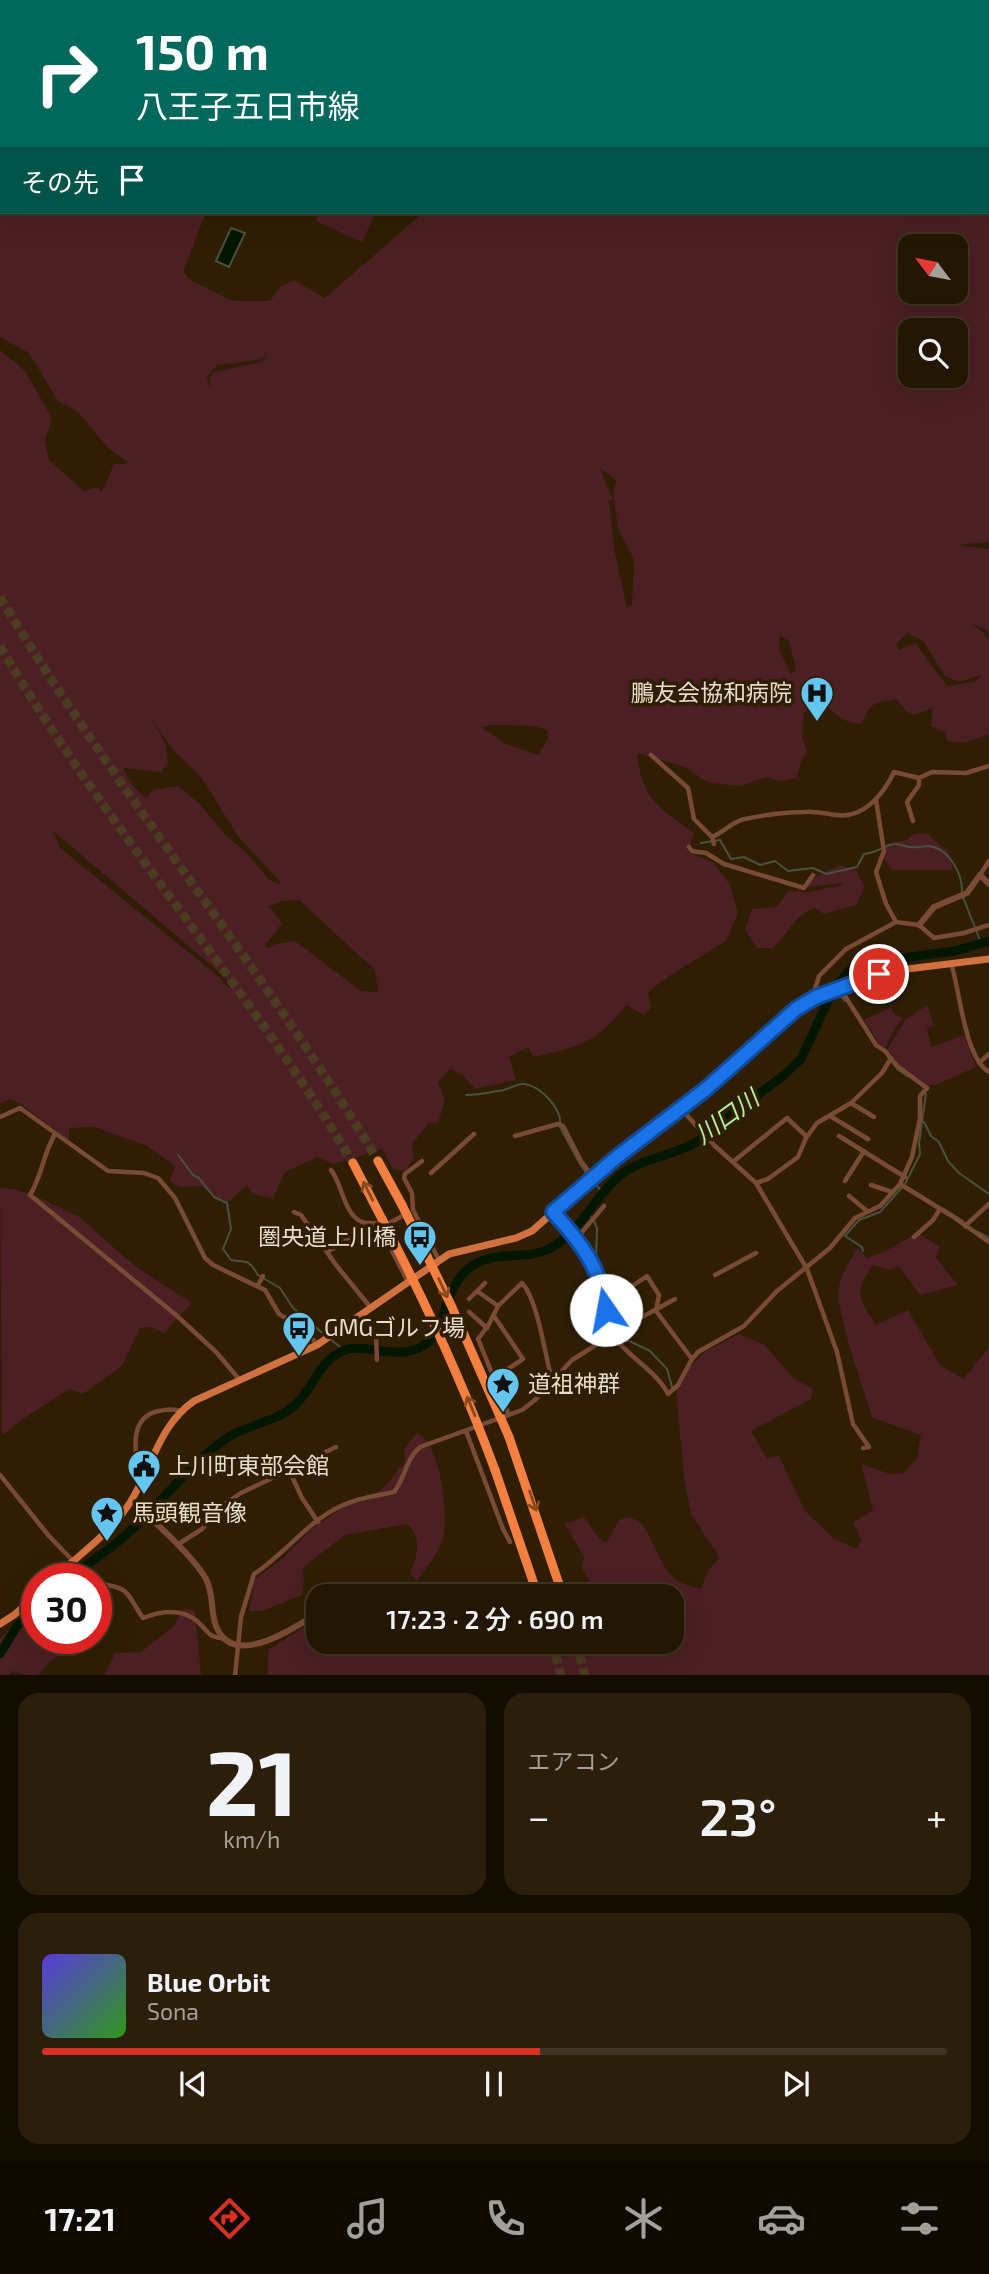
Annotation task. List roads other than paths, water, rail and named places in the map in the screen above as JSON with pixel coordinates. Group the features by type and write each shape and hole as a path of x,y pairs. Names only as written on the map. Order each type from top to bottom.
{"highway":[{"path":"378,1161 457,1318 509,1437 559,1584"},
{"path":"353,1163 381,1224 431,1316 464,1389 495,1469 534,1584"}],"main road":[{"path":"75,1563 113,1525 131,1501 166,1429 180,1411 194,1401 330,1337 439,1260 460,1250 524,1236 591,1178 720,1077 788,1015 814,998 891,971 989,959"},
{"path":"0,1623 21,1609"}],"street":[{"path":"651,755 688,788 694,819 712,837 713,844"},
{"path":"712,837 741,820 802,812 846,815 856,812 885,791 894,772 919,778 932,772 966,774 989,766"},
{"path":"913,821 907,802 919,785 919,778"},
{"path":"876,800 884,849 876,872 886,904 896,922"},
{"path":"689,847 692,851 706,853 724,864 804,888 813,875"},
{"path":"919,925 934,907 963,896 989,861"},
{"path":"980,875 989,883"},
{"path":"814,998 819,976 838,956 896,922 919,925 934,938 989,925"},
{"path":"951,963 958,983 957,994 961,1012 979,1063 989,1072"},
{"path":"553,1212 576,1236 598,1274 604,1294 606,1319 612,1335 668,1394 678,1385 698,1352 744,1326 777,1291 830,1248 855,1218 880,1206 892,1192 902,1186 912,1157 920,1118 920,1096 927,1088 897,1066 876,1045 840,988"},
{"path":"979,1063 989,1054"},
{"path":"756,1182 768,1179 798,1157 817,1123 851,1103 882,1073 891,1058"},
{"path":"851,1103 874,1117"},
{"path":"0,1117 20,1108 108,1171 144,1173 158,1178 174,1198 205,1258 229,1274 258,1283 270,1296 279,1314 302,1328 319,1343"},
{"path":"681,1109 711,1142 756,1182 807,1269 837,1352 853,1423 869,1447 863,1447"},
{"path":"830,1116 868,1139"},
{"path":"734,1161 786,1118 807,1137"},
{"path":"515,1136 561,1125 591,1178"},
{"path":"852,1143 858,1133"},
{"path":"55,1134 48,1146 37,1184 30,1195 176,1315 216,1352 240,1381"},
{"path":"431,1173 474,1134"},
{"path":"839,1136 905,1177"},
{"path":"845,1181 864,1152"},
{"path":"422,1161 405,1174 404,1178 412,1193 413,1210 439,1260"},
{"path":"331,1170 338,1178 340,1193 353,1215 362,1223 381,1224 408,1282"},
{"path":"871,1185 892,1192"},
{"path":"902,1186 989,1242"},
{"path":"849,1196 867,1211"},
{"path":"965,1226 989,1203"},
{"path":"576,1236 604,1206"},
{"path":"914,1237 933,1220 940,1209"},
{"path":"327,1252 365,1229 413,1210"},
{"path":"294,1212 301,1215 371,1308"},
{"path":"715,1275 756,1253"},
{"path":"258,1283 263,1276"},
{"path":"635,1299 628,1289 647,1276 659,1295 656,1311 692,1359"},
{"path":"468,1299 485,1283"},
{"path":"509,1415 478,1339 498,1307 522,1283 528,1290 552,1380"},
{"path":"477,1291 498,1307"},
{"path":"642,1317 675,1298"},
{"path":"469,1312 487,1328"},
{"path":"362,1315 373,1329 377,1360"},
{"path":"494,1316 523,1359 494,1378"},
{"path":"235,1675 241,1617 254,1574 341,1506 374,1495 394,1492 400,1485 413,1453 420,1447 509,1415 535,1400 572,1360 612,1335"},
{"path":"145,1474 138,1473 135,1451 139,1423 149,1414 168,1410 180,1411"},
{"path":"466,1431 510,1542"},
{"path":"176,1545 202,1529 223,1505 241,1493 336,1447"},
{"path":"289,1470 302,1499 318,1522"},
{"path":"0,1475 49,1536 75,1563"},
{"path":"131,1501 199,1568 208,1583 217,1629 227,1639 244,1647 279,1636 306,1620"},
{"path":"112,1586 127,1591 143,1618 165,1611 174,1612 195,1620 211,1637 227,1639"}],"waterway":[{"path":"701,843 720,840 731,859 744,857 760,865 775,861 788,871 813,868 826,874 857,867 864,854 892,844 928,846 942,851 953,862 960,877 962,891"},
{"path":"963,897 981,943"},
{"name":"川口川","path":"89,1563 128,1533 188,1471 227,1438 278,1416 294,1406 334,1356 351,1349 403,1352 424,1345 437,1330 453,1288 468,1269 487,1259 549,1249 578,1225 618,1177 645,1162 695,1143 784,1075 801,1059 834,988 849,971 872,962 955,951 989,941"},
{"path":"839,994 845,1001"},
{"path":"897,1069 907,1076"},
{"path":"466,1095 504,1090 522,1084 532,1086 544,1094 555,1107 560,1127 588,1176"},
{"path":"863,1251 862,1247 845,1236 859,1220 880,1212 905,1184 920,1154 926,1093"},
{"path":"924,1122 931,1136 939,1142 948,1161 959,1173 989,1194"},
{"path":"178,1155 214,1197 227,1203 231,1229 223,1249 231,1260 247,1262 258,1275 280,1288 293,1308 326,1336"},
{"path":"592,1180 603,1193"},
{"path":"944,1209 963,1221"},
{"name":"川口川","path":"589,1210 591,1217"},
{"path":"594,1221 597,1228 596,1257 606,1287 610,1319 621,1337 650,1351 667,1369 672,1387"},
{"path":"978,1232 989,1238"},
{"path":"330,1339 344,1350"},
{"name":"川口川","path":"0,1654 21,1622"}],"tunnel":[{"path":"0,597 92,740 286,1018 378,1161"},
{"path":"0,646 84,778 267,1032 353,1163"},
{"path":"555,1654 561,1675"},
{"path":"579,1654 585,1675"}],"place":[{"name":"鵬友会協和病院","path":"817,723"},
{"name":"圏央道上川橋","path":"420,1267"},
{"name":"GMGゴルフ場","path":"299,1358"},
{"name":"道祖神群","path":"503,1414"},
{"name":"上川町東部会館","path":"144,1496"},
{"name":"馬頭観音像","path":"107,1543"}]}
